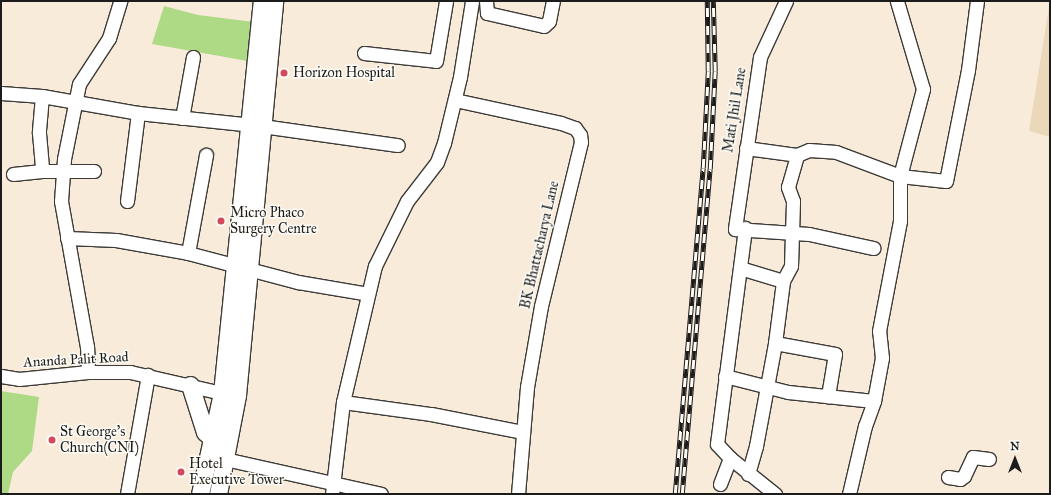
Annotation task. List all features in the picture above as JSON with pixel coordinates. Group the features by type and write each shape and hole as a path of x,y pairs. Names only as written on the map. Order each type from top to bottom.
{"main road":[{"path":"256,125 262,1"},
{"path":"200,494 237,395 242,269 256,125 274,1"},
{"path":"218,494 215,451 222,393 242,269"},
{"path":"190,385 205,432 215,451"}],"street":[{"path":"88,372 87,347 61,201 63,172 79,84 109,38 120,1"},
{"path":"364,53 436,61 446,1"},
{"path":"332,488 343,402 375,266 387,238 407,201 437,162 455,100 472,1"},
{"path":"486,1 487,13 544,26 549,21 553,1"},
{"name":"Mati Jhil Lane","path":"776,494 748,474 717,444 740,268 740,229 746,148 760,57 786,1"},
{"path":"849,494 865,426 874,401 882,358 879,331 900,221 900,176 923,89 897,1"},
{"path":"746,148 797,155 809,150 836,152 900,176 946,181 968,70 977,1"},
{"path":"182,118 193,57"},
{"path":"1,93 42,96 138,112 256,125 398,145"},
{"path":"42,96 39,133 42,171"},
{"name":"BK Bhattacharya Lane","path":"455,100 561,123 575,128 580,135 581,142 542,306 527,386 518,494"},
{"path":"127,201 138,112"},
{"path":"188,253 206,155"},
{"path":"748,474 775,343 783,281 791,266 793,201 788,187 797,155"},
{"path":"13,174 42,171 94,172"},
{"path":"740,229 835,238 872,248"},
{"path":"67,238 116,240 188,253 242,269 368,294"},
{"path":"740,268 783,281"},
{"path":"775,343 835,354 828,396"},
{"name":"Ananda Palit Road","path":"1,376 19,379 88,372 130,372 222,393"},
{"path":"127,494 148,376"},
{"path":"725,376 788,392 874,401"},
{"path":"343,402 431,414 523,432"},
{"path":"215,451 332,488 381,494"},
{"path":"948,477 964,476 973,457 989,460"},
{"path":"720,484 730,458"}],"shaded area":[{"path":"1050,1 1050,137 1029,131"}],"green space":[{"path":"164,6 198,15 254,22 253,62 152,44"},
{"path":"1,391 39,397 32,451 13,472 8,494 1,494"}],"railway":[{"path":"675,494 703,168 708,71 707,1"},
{"path":"682,494 710,169 715,71 713,1"}],"place":[{"name":"Horizon Hospital","path":"284,73"},
{"name":"Micro Phaco Surgery Centre","path":"221,221"},
{"name":"St George's Church(CNI)","path":"52,440"},
{"name":"Hotel Executive Tower","path":"181,472"}]}
